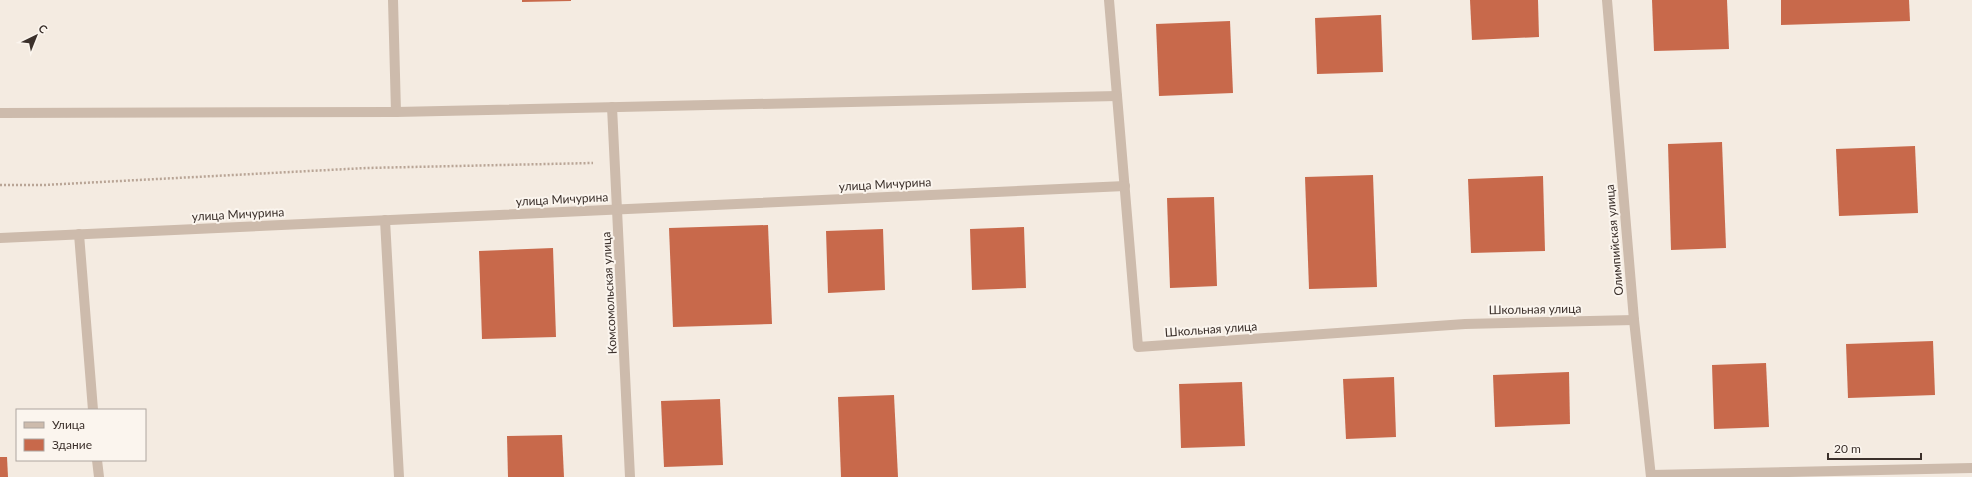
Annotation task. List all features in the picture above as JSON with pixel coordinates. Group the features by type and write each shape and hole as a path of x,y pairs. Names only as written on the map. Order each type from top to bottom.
{"street":[{"path":"393,0 396,112"},
{"name":"Школьная улица","path":"1109,0 1138,347 1465,324 1634,320"},
{"name":"Олимпийская улица","path":"1607,0 1634,320 1651,476"},
{"path":"0,113 396,112 1117,96"},
{"name":"Комсомольская улица","path":"612,107 630,477"},
{"name":"улица Мичурина","path":"0,238 1124,186"},
{"path":"385,220 399,477"},
{"path":"79,234 93,409"},
{"path":"97,461 99,477"},
{"path":"1651,476 1972,468"}],"path":[{"path":"0,185 44,185 366,168 615,162"}],"building":[{"path":"522,0 571,0 571,1 522,2"},
{"path":"1470,0 1538,0 1539,37 1472,40"},
{"path":"1652,0 1727,0 1729,49 1654,51"},
{"path":"1781,0 1909,0 1910,21 1781,25"},
{"path":"1381,15 1383,72 1317,74 1315,18"},
{"path":"1230,21 1233,93 1159,96 1156,24"},
{"path":"1722,142 1726,248 1671,250 1668,144"},
{"path":"1915,146 1918,213 1839,216 1836,149"},
{"path":"1373,175 1377,287 1309,289 1305,177"},
{"path":"1543,176 1545,251 1471,253 1468,179"},
{"path":"1214,197 1217,286 1170,288 1167,198"},
{"path":"768,225 772,324 673,327 669,228"},
{"path":"1024,227 1026,288 972,290 970,229"},
{"path":"883,229 885,290 828,293 826,231"},
{"path":"553,248 556,337 482,339 479,251"},
{"path":"1933,341 1935,395 1848,398 1846,344"},
{"path":"1766,363 1769,427 1714,429 1712,365"},
{"path":"1569,372 1570,424 1495,427 1493,375"},
{"path":"1394,377 1396,437 1346,439 1343,379"},
{"path":"1242,382 1245,446 1181,448 1179,384"},
{"path":"894,395 898,477 841,477 838,397"},
{"path":"720,399 723,465 664,467 661,401"},
{"path":"562,435 564,477 508,477 507,436"},
{"path":"0,457 7,457 8,477 0,477"}]}
